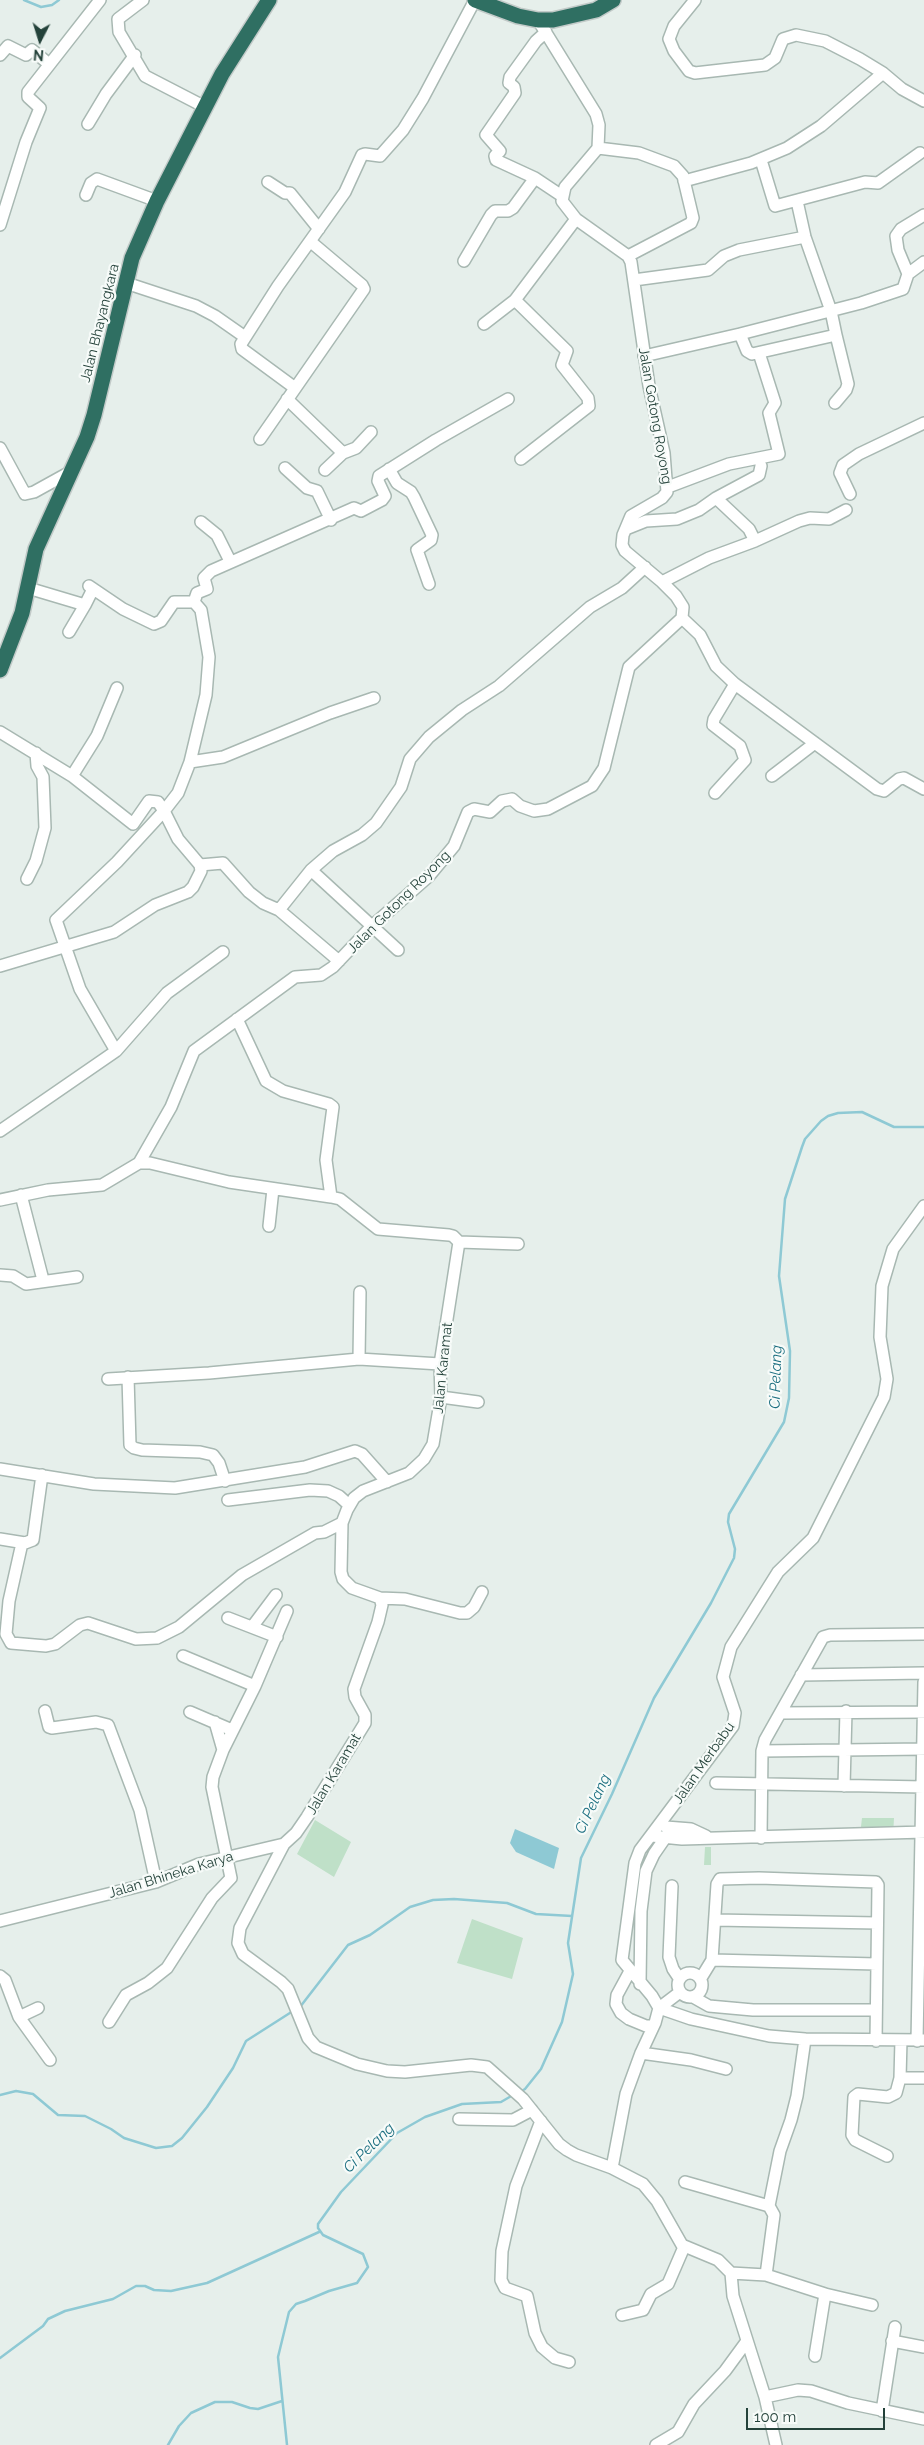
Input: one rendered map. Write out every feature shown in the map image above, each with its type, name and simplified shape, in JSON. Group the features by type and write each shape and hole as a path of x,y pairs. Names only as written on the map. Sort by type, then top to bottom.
{"highway":[{"name":"Jalan Bhayangkara","path":"0,670 14,640 36,549 72,472 94,415 132,258 157,201 205,106 222,74 269,0"},
{"path":"475,0 542,26 553,20 596,10 613,0"}],"street":[{"path":"0,226 26,142 40,108 27,94 100,0"},
{"path":"143,0 118,19 119,32 135,55 146,76 205,106"},
{"path":"295,388 242,349 241,344 278,286 345,192 362,155 380,156 403,130 423,98 475,0"},
{"path":"695,0 674,26 669,39 674,51 689,71 695,73 765,65 775,58 783,40 796,35 825,41 882,73 902,89 924,101"},
{"path":"542,26 596,114 599,125 598,148 566,187 562,196 564,206 576,219 628,256 691,223 693,218 680,171 629,150 598,148"},
{"path":"542,26 536,41 510,77 509,82 516,90 515,93 486,134 487,138 500,151 495,156 496,160 535,178 562,196"},
{"path":"0,55 8,46 26,55 32,50 49,64"},
{"path":"88,124 106,94 135,55"},
{"path":"684,181 761,160 812,134 882,73"},
{"path":"761,160 775,206 797,202 865,182 878,183 920,152"},
{"path":"464,261 491,214 495,211 508,211 513,208 535,178"},
{"path":"86,195 91,182 97,179 157,201"},
{"path":"268,182 285,193 290,193 320,229"},
{"path":"797,202 805,238 831,311 848,384 846,390 835,403"},
{"path":"644,356 740,334 898,292 906,286 908,274 898,250 896,236 901,229 924,215"},
{"path":"484,324 515,300 576,219"},
{"path":"634,280 708,270 724,256 739,250 805,238"},
{"path":"260,439 364,289 362,285 311,242"},
{"name":"Jalan Gotong Royong","path":"626,529 631,516 662,498 667,492 668,487 664,453 644,356 634,280 628,256"},
{"path":"908,274 924,262"},
{"path":"126,283 196,306 215,316 245,337"},
{"path":"515,300 567,350 562,365 590,404 587,409 521,459"},
{"path":"740,334 749,353 759,353 836,335"},
{"path":"668,487 730,464 780,454 769,413 775,404 759,353"},
{"path":"287,399 343,453"},
{"path":"194,602 197,593 207,589 205,576 215,568 356,508 362,510 382,500 385,496 378,478 389,469 508,399"},
{"path":"850,494 840,473 843,465 859,454 924,423"},
{"path":"325,470 343,453 356,448 371,432"},
{"path":"0,448 26,494 72,472"},
{"path":"761,466 758,475 716,498 700,510 677,519 640,522 626,529 622,545 625,551 662,582 681,603 684,612 682,618 700,635 716,666 735,684 879,790 886,790 902,778 907,779 924,790"},
{"path":"285,468 307,488 317,491 331,520"},
{"path":"389,469 397,482 411,492 432,535 431,540 417,550 429,584"},
{"path":"716,498 749,530 755,541"},
{"path":"662,582 709,558 755,541 805,519 829,519 846,510"},
{"path":"201,522 217,535 230,561"},
{"path":"279,910 311,870 333,851 369,830 401,787 410,759 429,737 505,681 590,607 628,583 645,567"},
{"path":"70,632 85,605 91,587 123,608 154,624 161,621 174,602 194,602 198,605 204,618 210,657 206,696 190,762 178,793 117,862 59,916 57,926 80,989 116,1051"},
{"path":"28,588 85,605"},
{"name":"Jalan Gotong Royong","path":"139,1163 171,1107 191,1055 295,977 321,975 339,961 372,926 429,876 451,850 457,840 465,815 470,810 490,812 502,801 512,799 520,806 534,811 548,809 592,786 604,768 629,667 682,618"},
{"path":"716,793 745,760 740,746 713,725 714,719 735,684"},
{"path":"72,776 97,736 107,716 117,688"},
{"path":"190,762 223,757 330,713 374,698"},
{"path":"0,732 72,776 133,824 149,801 158,802 178,839 200,865 198,878 193,887 182,896 155,905 114,932 0,966"},
{"path":"772,776 815,743"},
{"path":"27,879 36,861 45,828 43,777 37,766 36,753"},
{"path":"200,865 223,863 249,892 263,903 279,910 339,961"},
{"path":"311,870 398,950"},
{"path":"0,1132 116,1051 167,992 223,952"},
{"path":"237,1019 266,1081 283,1091 334,1107 326,1160 331,1197"},
{"path":"0,1200 20,1195 102,1185 139,1163 156,1164 229,1182 331,1197 340,1200 378,1229 448,1235 453,1236 459,1242 518,1244"},
{"path":"269,1226 273,1189"},
{"path":"20,1195 44,1280"},
{"name":"Jalan Merbabu","path":"659,2008 652,1996 640,1984 622,1960 621,1955 632,1872 640,1850 734,1726 735,1713 723,1677 731,1647 778,1572 813,1538 884,1397 887,1380 880,1337 882,1286 893,1249 924,1206"},
{"name":"Jalan Karamat","path":"284,1844 296,1833 307,1817 365,1723 365,1715 354,1693 381,1612 380,1598 352,1588 343,1579 341,1572 342,1523 349,1505 363,1491 409,1472 429,1452 441,1397 440,1364 459,1242"},
{"path":"0,1275 14,1276 23,1284 77,1277"},
{"path":"359,1359 360,1292"},
{"path":"108,1379 209,1373 359,1359 440,1364"},
{"path":"128,1378 130,1445 142,1450 200,1452 213,1455 219,1463 225,1481"},
{"path":"441,1397 478,1402"},
{"path":"0,1469 67,1481 175,1488 305,1467 355,1452 362,1454 387,1482"},
{"path":"0,1539 22,1543 29,1543 33,1540 42,1475"},
{"path":"228,1500 310,1490 328,1491 339,1496 349,1505"},
{"path":"22,1543 3,1628 11,1643 46,1646 55,1644 80,1625 88,1623 136,1639 157,1638 179,1627 242,1575 314,1533 324,1532 342,1523"},
{"path":"380,1598 405,1599 460,1614 467,1613 474,1607 482,1592"},
{"path":"252,1627 276,1595"},
{"path":"109,2022 126,1995 148,1984 172,1961 212,1898 231,1878 212,1787 215,1769 277,1638 287,1611"},
{"path":"228,1618 277,1638"},
{"path":"762,1838 762,1751 765,1740 801,1675 826,1636 924,1634"},
{"path":"183,1656 255,1686"},
{"path":"801,1675 924,1673"},
{"path":"659,2008 691,2019 736,2030 805,2039 921,2041 924,1682"},
{"path":"44,1711 49,1726 52,1728 96,1722 108,1725 140,1810 156,1882"},
{"path":"781,1713 846,1711 924,1712"},
{"path":"844,1786 846,1711"},
{"path":"190,1712 232,1730"},
{"path":"215,1722 223,1750"},
{"path":"762,1751 924,1749"},
{"path":"716,1783 923,1787"},
{"path":"659,1826 691,1829 709,1837"},
{"path":"640,1984 642,1891 646,1871 664,1837 672,1828"},
{"path":"652,1836 682,1839 709,1837 762,1838 923,1832"},
{"path":"284,1844 240,1928 237,1939 243,1954 281,1982 291,1997 308,2038 316,2047 357,2064 387,2071 405,2072 439,2067 482,2066 498,2076 523,2099 559,2144 567,2150 576,2156 612,2168 634,2178 650,2191 684,2247 718,2260 730,2273 733,2296 765,2396 776,2445"},
{"name":"Jalan Bhineka Karya","path":"0,1921 156,1882 200,1864 284,1844"},
{"path":"701,1978 712,1960 718,1881 725,1878 759,1878 876,1882 878,1885 876,2040"},
{"path":"672,1886 669,1957 673,1969 680,1978"},
{"path":"715,1920 878,1923"},
{"path":"712,1960 877,1964"},
{"path":"630,1971 617,1995 616,2004 621,2013 629,2020 646,2026 653,2026"},
{"path":"693,1997 701,1991 703,1982 697,1974 688,1972 678,1982 680,1992 709,2006 753,2010 876,2010"},
{"path":"0,1976 5,1980 18,2017 50,2060"},
{"path":"612,2168 620,2117 641,2053 659,2008 680,1992"},
{"path":"18,2017 38,2008"},
{"path":"766,2275 774,2215 769,2206 780,2151 797,2096 805,2039"},
{"path":"887,2156 855,2140 852,2135 854,2097 858,2094 893,2096 898,2090 901,2040"},
{"path":"641,2053 691,2060 726,2069"},
{"path":"900,2078 924,2078"},
{"path":"459,2118 513,2120 532,2110"},
{"path":"541,2121 516,2186 502,2251 501,2280 505,2288 527,2296 535,2333 542,2347 556,2358 569,2362"},
{"path":"685,2182 769,2206"},
{"path":"622,2315 643,2310 651,2294 668,2284 684,2247"},
{"path":"730,2273 766,2275 825,2294 872,2305"},
{"path":"814,2356 825,2294"},
{"path":"882,2410 895,2327"},
{"path":"656,2445 678,2432 694,2404 725,2371 746,2341"},
{"path":"892,2341 924,2347"},
{"path":"765,2396 805,2390 924,2419"}],"green space":[{"path":"862,1818 894,1818 893,1836 860,1835"},
{"path":"315,1820 351,1842 334,1877 297,1854"},
{"path":"705,1847 711,1847 711,1865 704,1865"},
{"path":"472,1919 523,1938 512,1979 457,1963"}],"water":[{"path":"515,1829 559,1848 554,1869 516,1852 510,1843"}],"waterway":[{"path":"24,0 41,7 52,5 59,0"},
{"name":"Ci Pelang","path":"520,2092 525,2089 541,2069 562,2022 573,1974 568,1943 581,1858 612,1794 654,1698 711,1603 734,1558 735,1549 728,1522 729,1514 784,1422 789,1398 790,1351 779,1276 785,1199 805,1139 821,1121 828,1116 838,1113 862,1112 894,1127 924,1127"},
{"path":"300,2007 348,1945 370,1935 410,1907 433,1900 454,1899 507,1903 536,1914 572,1916"},
{"path":"0,2095 16,2091 33,2094 58,2115 85,2116 124,2138 156,2148 172,2146 182,2138 207,2107 233,2068 246,2041 293,2011"},
{"name":"Ci Pelang","path":"287,2445 278,2357 289,2312 296,2304 329,2291 357,2283 368,2267 363,2254 323,2235 318,2228 318,2224 341,2192 397,2133 425,2117 462,2104 501,2102 513,2095"},
{"path":"0,2358 43,2326 48,2319 65,2311 113,2299 136,2286 171,2291 207,2283 319,2232"},
{"path":"168,2445 179,2426 191,2413 215,2402 232,2402 258,2409 282,2401"}]}
